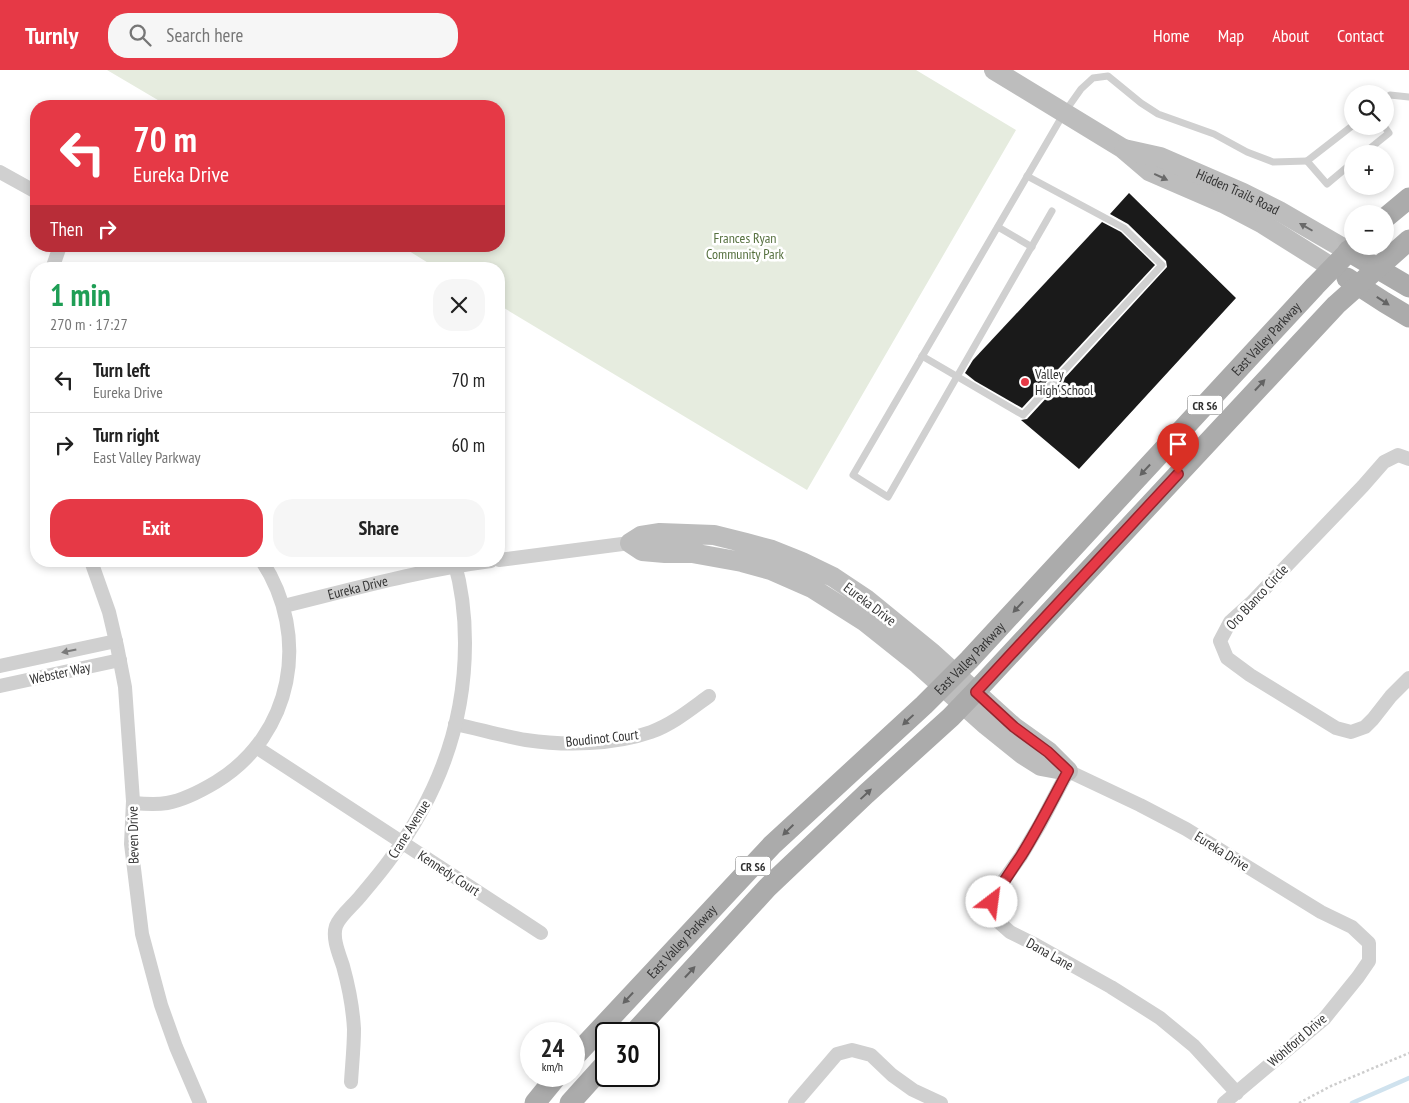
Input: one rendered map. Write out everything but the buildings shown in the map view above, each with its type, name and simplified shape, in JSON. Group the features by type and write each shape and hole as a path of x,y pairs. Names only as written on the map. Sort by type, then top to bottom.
{"main road":[{"path":"1394,210 1409,198"},
{"name":"East Valley Parkway","path":"644,1022 767,888 969,698 1336,305 1409,240"},
{"name":"East Valley Parkway","path":"585,1045 772,845 975,654 1345,255"},
{"path":"1359,255 1409,287"},
{"path":"1333,268 1409,317"},
{"path":"570,1103 595,1075"},
{"path":"535,1103 548,1087"}],"street":[{"name":"Hidden Trails Road","path":"994,70 1122,148 1148,171 1224,203 1263,224 1333,268"},
{"name":"Hidden Trails Road","path":"1122,148 1160,158 1243,193 1344,245"},
{"path":"0,172 30,189"},
{"name":"Oro Blanco Circle","path":"1409,459 1398,455 1384,462 1264,589 1230,622 1220,641 1227,658 1250,675 1336,728 1351,732 1364,727 1373,719 1391,696 1409,678"},
{"name":"Eureka Drive","path":"505,559 630,543 642,551 692,554 742,562 771,570 793,579 839,604 864,621 918,664 949,680 969,698 1006,741 1041,766 1068,771 1186,829 1321,912 1352,927 1369,943"},
{"name":"Beven Drive","path":"93,567 109,612 125,687 133,803 131,844 142,934 161,1005 176,1047 200,1103"},
{"path":"133,803 167,803 204,789 222,778 256,747 277,714 290,666 290,645 284,606 266,567"},
{"name":"Eureka Drive","path":"284,606 442,567"},
{"name":"Crane Avenue","path":"351,1082 354,1028 346,979 335,939 336,925 391,859 429,798 444,762 462,692 465,647 465,620 456,567"},
{"name":"Webster Way","path":"0,666 116,642"},
{"name":"Webster Way","path":"0,686 120,660"},
{"name":"Boudinot Court","path":"455,724 528,740 560,743 593,742 652,732 678,718 709,696"},
{"name":"Kennedy Court","path":"256,747 541,933"},
{"name":"Dana Lane","path":"1068,771 1040,824 1021,856 1001,884 992,902 993,917 1010,932 1111,987 1160,1018 1194,1046 1237,1092"},
{"name":"Wohlford Drive","path":"1224,1103 1324,1018 1358,977 1369,960 1369,943"},
{"path":"795,1103 837,1054 852,1050 871,1055 892,1075 913,1090 941,1103"}],"lane":[{"path":"1052,211 888,497 852,475 1064,113 1081,89 1093,78 1108,76 1141,103 1158,114 1214,134 1246,152 1273,162 1307,161 1344,132"},
{"path":"1394,95 1409,97"},
{"path":"1374,145 1387,135"},
{"path":"1307,161 1327,184 1344,170"},
{"path":"922,356 1023,415 1162,265 1124,228 1028,176"},
{"path":"998,227 1032,247"}],"path":[{"path":"1299,1103 1331,1086 1409,1053"}],"green space":[{"name":"Frances Ryan Community Park","path":"107,70 916,70 1016,130 807,490 505,309 505,262 427,262 411,252 505,252 505,100 158,100"}],"waterway":[{"path":"1352,1103 1409,1078"}],"place":[{"name":"Valley High School","path":"1025,382"}],"route":[{"path":"992,902 1001,884 1021,856 1040,824 1068,771 1048,752 1014,727 976,692 1178,474"}]}
